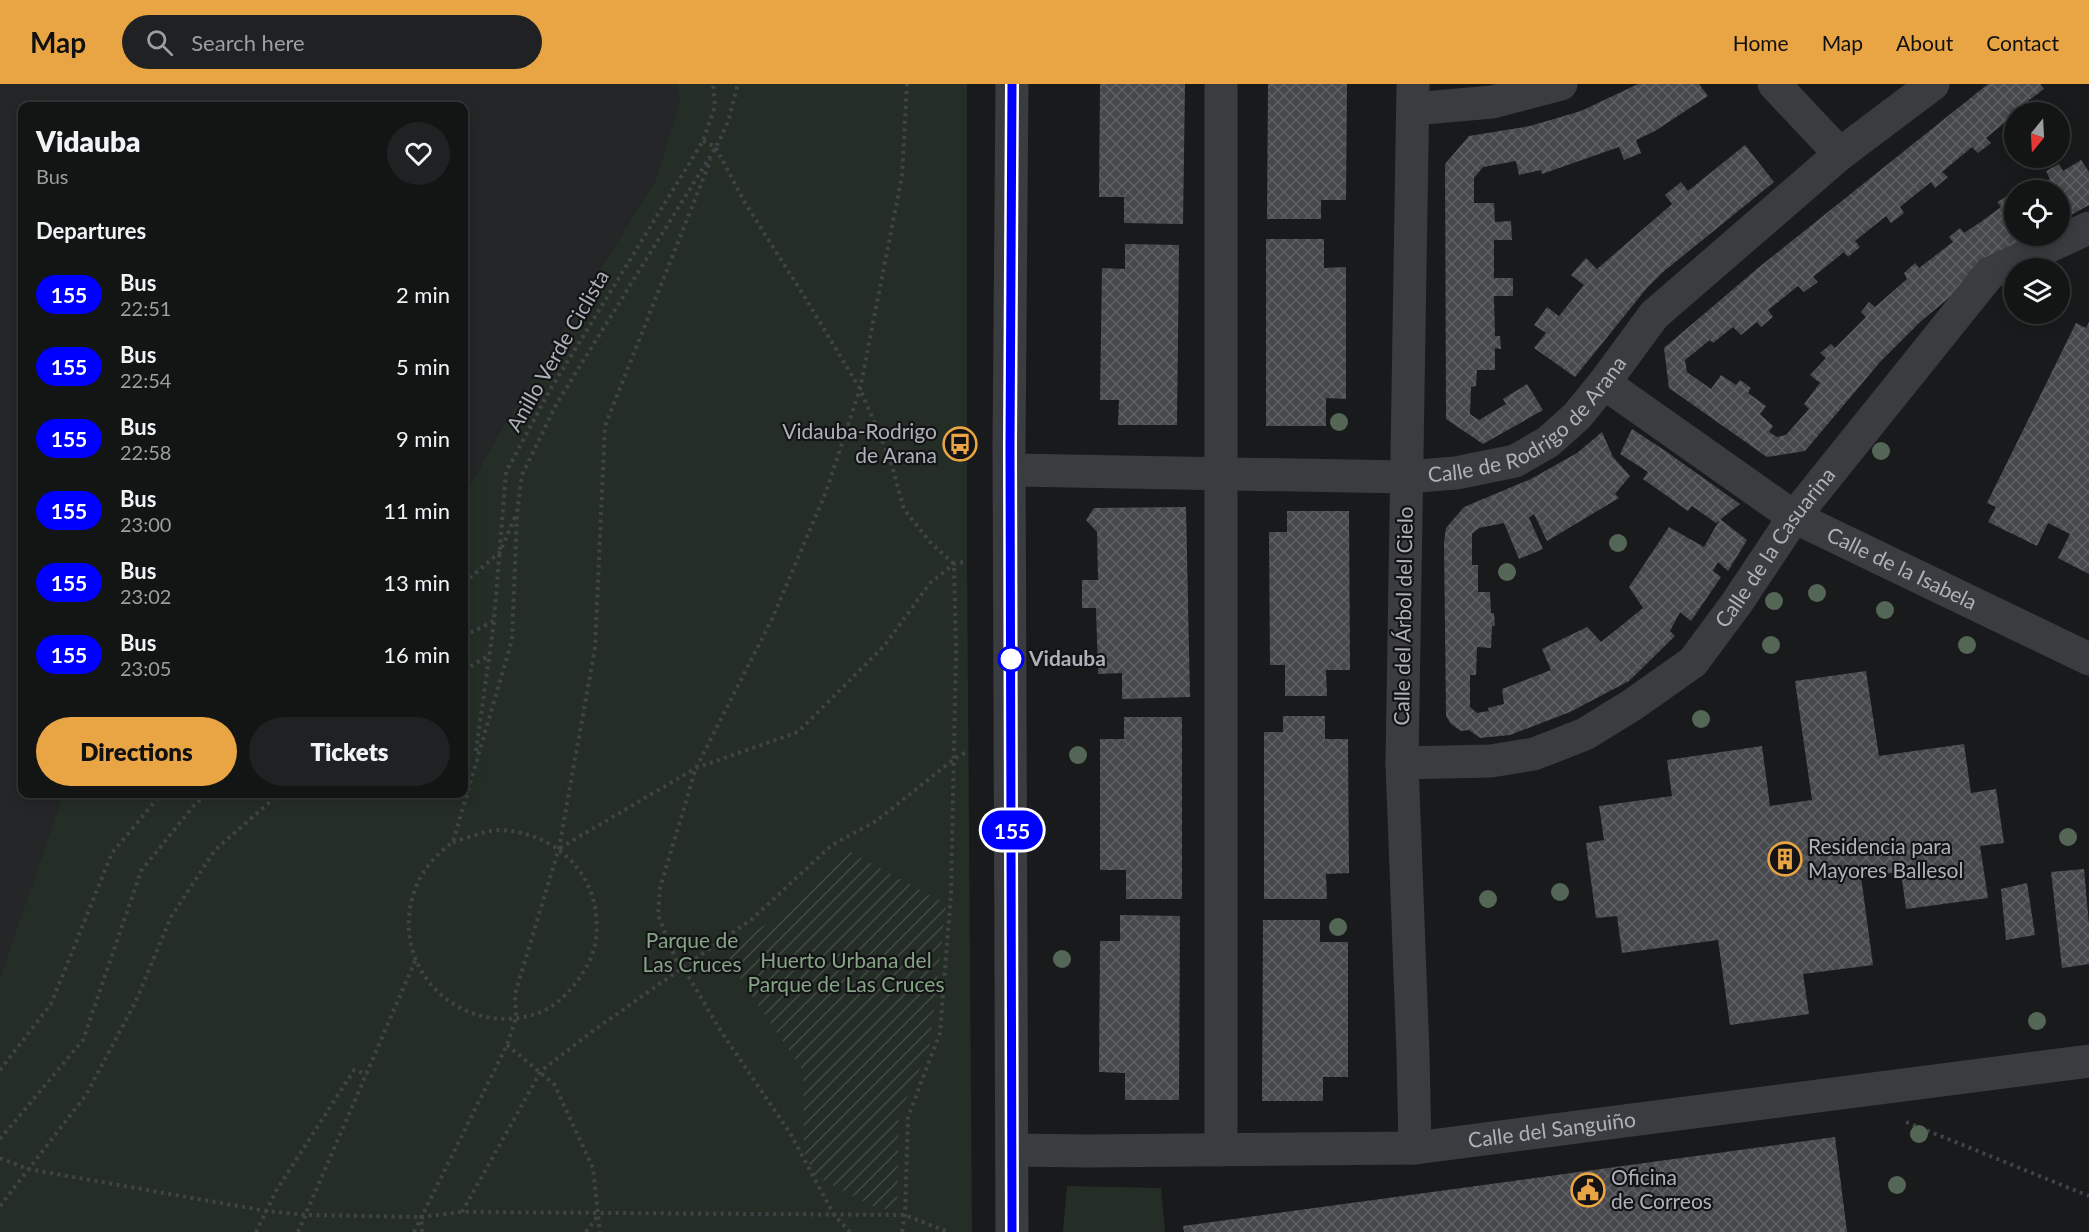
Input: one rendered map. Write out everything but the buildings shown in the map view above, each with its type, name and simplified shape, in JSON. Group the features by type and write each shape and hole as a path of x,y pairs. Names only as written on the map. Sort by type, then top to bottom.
{"street":[{"path":"1012,84 1010,470 1012,1232"},
{"path":"1221,84 1221,1150"},
{"path":"1413,96 1492,102 1561,84"},
{"path":"1774,84 1840,154"},
{"name":"Calle de Rodrigo de Arana","path":"1010,470 1406,477 1456,473 1515,461 1548,442 1577,416 1654,315 1840,154 1933,84"},
{"name":"Calle del Árbol del Cielo","path":"1413,96 1402,764 1415,1148"},
{"name":"Calle de la Casuarina","path":"1402,764 1491,761 1533,753 1585,734 1632,705 1693,662 1736,604 1794,517 1990,273 2089,228"},
{"name":"Calle de la Isabela","path":"1604,383 1794,517 2089,659"},
{"name":"Calle del Sanguiño","path":"1013,1150 1415,1148 2089,1061"}],"path":[{"name":"Anillo Verde Ciclista","path":"475,764 494,621 506,472 550,390 703,141 715,106 713,84"},
{"path":"414,1232 507,1045 516,1018 515,994 559,848 595,648 605,426 728,122 738,84"},
{"path":"850,1232 834,1215 790,1133 676,960 658,915 660,888 696,768 772,619 826,492 860,389 903,176 907,84"},
{"path":"703,141 716,147 744,201 860,389 890,459 904,509 930,542 954,564 956,652 951,894 940,1033 908,1117 905,1215 902,1232"},
{"path":"468,789 512,640 516,514 522,475 557,403 716,147"},
{"path":"468,580 500,552 516,514"},
{"path":"559,848 696,768 798,732 885,645 930,583 954,564 967,561"},
{"path":"468,634 494,621"},
{"path":"468,668 488,656"},
{"path":"462,1212 541,1071 594,1030 752,919 832,845 876,821 954,759 968,751"},
{"path":"0,1070 51,1004 112,853 158,798"},
{"path":"0,1139 83,1040 141,871 195,804 203,798"},
{"path":"0,1206 86,1095 135,1002 171,917 215,850 274,798"},
{"path":"453,842 465,798"},
{"path":"499,829 531,834 559,848 579,868 592,893 598,922 594,951 582,976 563,997 542,1012 516,1018 490,1018 466,1011 452,1003 428,982 415,961 408,932 410,902 421,874 441,851 453,842 499,829"},
{"path":"298,1232 415,961"},
{"path":"507,1045 554,1084 593,1168 600,1232"},
{"path":"256,1232 276,1191 354,1070 367,1074"},
{"path":"1903,1120 2089,1196"},
{"path":"0,1158 28,1170 266,1211 307,1215 421,1217 462,1212 905,1215 948,1232"},
{"path":"585,1232 599,1214"},
{"path":"421,1217 422,1232"}],"shaded area":[{"path":"0,84 677,84 680,99 656,179 508,418 468,488 468,102 18,102 18,798 62,798 0,978"}],"green space":[{"name":"Parque de Las Cruces","path":"677,84 967,84 967,561 972,1232 0,1232 0,978 62,798 468,798 468,488 508,418 656,179 680,99"},
{"name":"Huerto Urbana del Parque de Las Cruces","path":"843,848 946,904 929,1049 899,1114 897,1211 877,1208 815,1176 804,1152 803,1071 723,953 772,920"},
{"path":"1067,1186 1161,1188 1165,1232 1063,1232"}],"bus line":[{"name":"155","path":"1012,84 1010,446 1012,1232"}],"place":[{"name":"Vidauba-Rodrigo de Arana","path":"960,444"},
{"name":"Vidauba","path":"1011,659"},
{"name":"Residencia para Mayores Ballesol","path":"1785,859"},
{"name":"Oficina de Correos","path":"1588,1190"}]}
